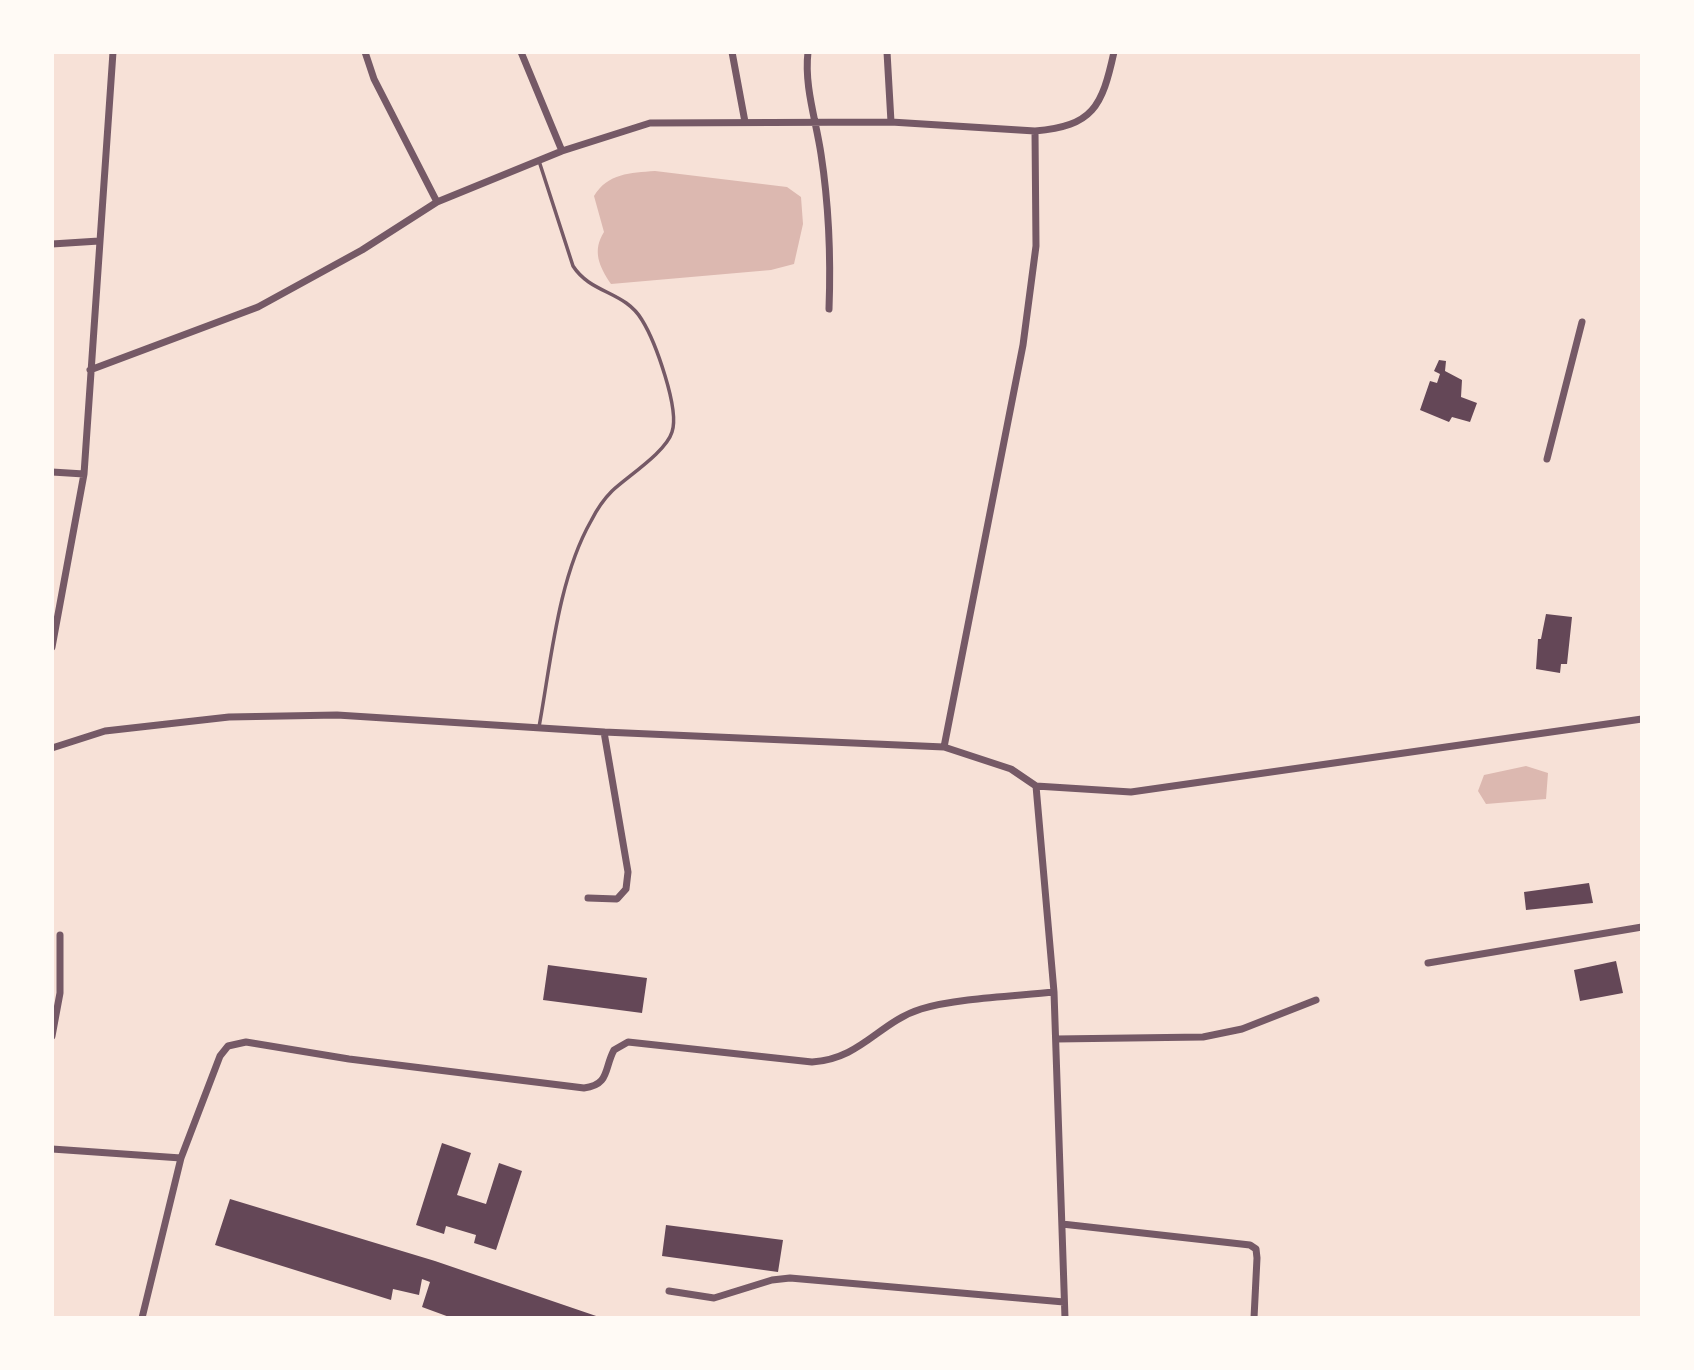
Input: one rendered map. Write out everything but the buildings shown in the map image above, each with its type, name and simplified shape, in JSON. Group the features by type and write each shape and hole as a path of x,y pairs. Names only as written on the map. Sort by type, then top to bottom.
{"street":[{"path":"52,647 84,474 113,52"},
{"path":"365,52 374,79 437,202"},
{"path":"521,52 562,151"},
{"path":"732,52 745,122"},
{"path":"807,52 809,92 817,122 829,207 829,309"},
{"path":"887,52 891,122"},
{"path":"90,370 258,307 362,250 437,202 562,151 650,123 891,122 1035,131 1072,125 1089,116 1099,103 1114,52"},
{"path":"944,747 1023,345 1036,246 1035,131"},
{"path":"52,244 99,242"},
{"path":"1547,459 1582,322"},
{"path":"52,472 84,474"},
{"path":"52,748 105,731 229,717 337,715 604,732 944,747 1011,769 1036,786 1131,792 1642,719"},
{"path":"588,898 617,899 625,889 628,872 604,732"},
{"path":"1036,786 1055,992 1065,1318"},
{"path":"1428,963 1642,927"},
{"path":"52,1036 60,993 60,935"},
{"path":"142,1318 181,1158 220,1056 234,1044 246,1042 349,1059 584,1088 593,1087 605,1079 614,1050 628,1042 787,1060 828,1061 855,1051 919,1009 1055,992"},
{"path":"1056,1039 1203,1037 1242,1029 1316,1000"},
{"path":"52,1149 181,1158"},
{"path":"1062,1224 1250,1245 1256,1249 1257,1258 1254,1318"},
{"path":"669,1291 714,1298 790,1278 1064,1302"}],"lane":[{"path":"539,161 573,266 580,277 634,306 644,322 662,366 673,430 667,443 610,493 590,522 574,563 558,622 539,727"}],"shaded area":[{"path":"655,171 787,187 801,197 803,224 794,264 771,270 611,284 599,258 598,246 604,232 594,196 606,183 620,176"},
{"path":"1526,766 1548,773 1546,799 1486,804 1478,791 1484,775"}]}
